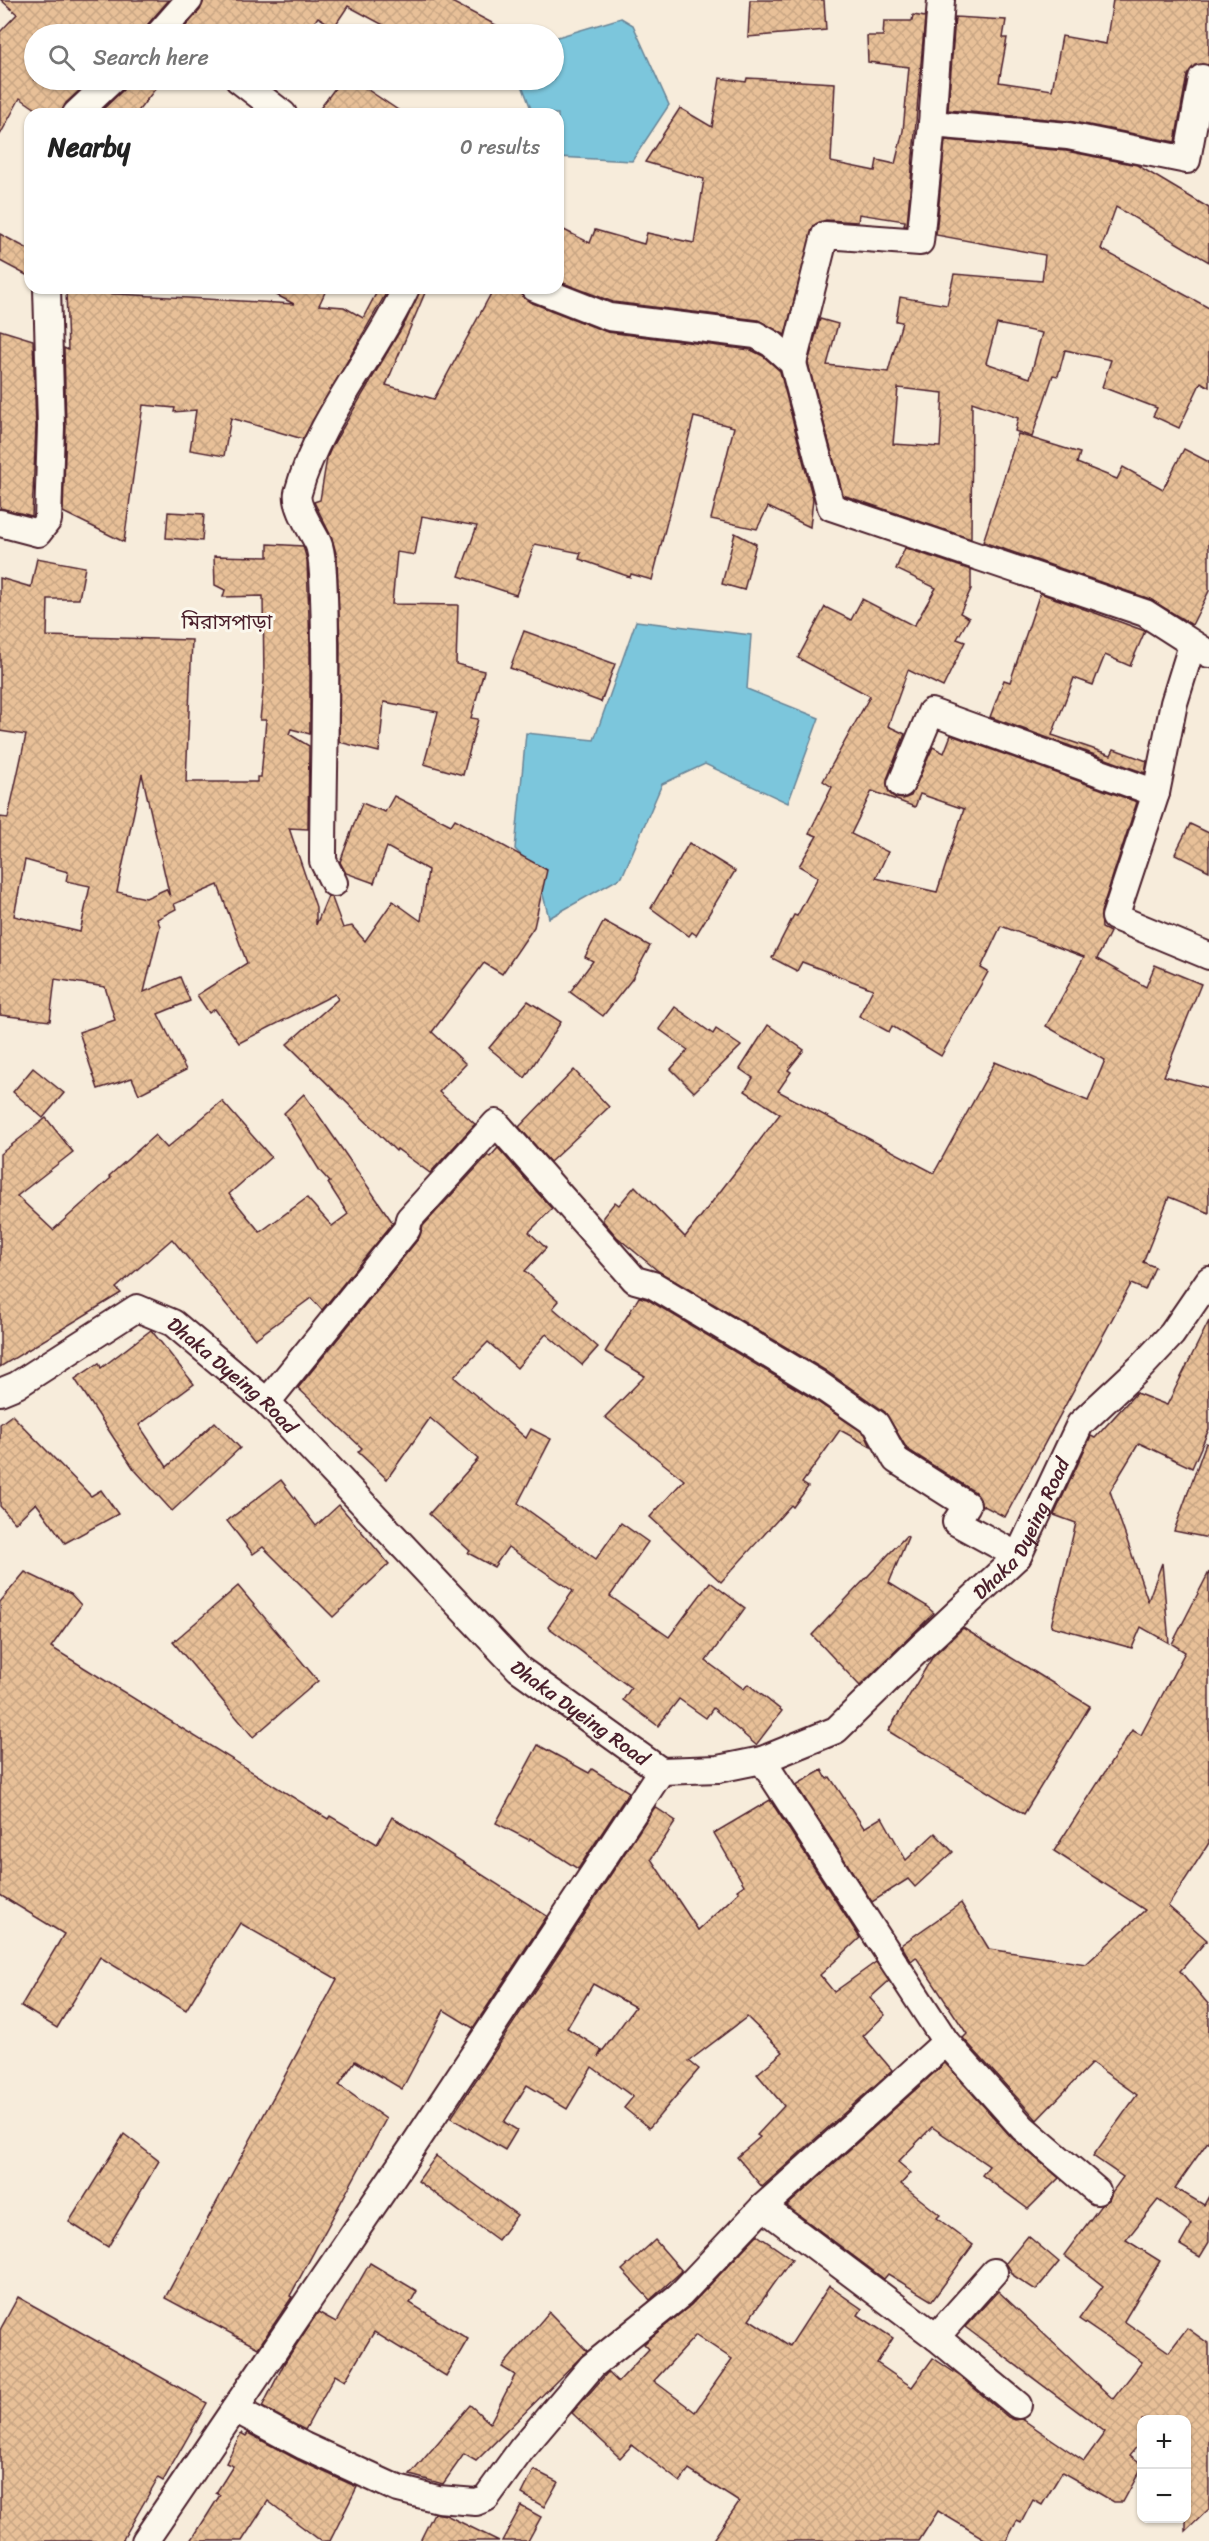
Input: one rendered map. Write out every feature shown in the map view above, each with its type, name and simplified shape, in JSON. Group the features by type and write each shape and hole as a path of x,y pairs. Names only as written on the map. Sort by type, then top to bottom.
{"street":[{"path":"174,24 189,0"},
{"path":"941,0 920,242 825,235 793,363 831,507 1145,613 1201,650 1174,703 1156,793 1115,917 1209,956"},
{"path":"932,124 1068,136 1187,160 1202,78 1209,82"},
{"path":"82,108 101,90"},
{"path":"251,90 275,108"},
{"path":"0,523 38,533 48,520 51,427 47,294"},
{"path":"334,883 322,861 325,618 322,563 319,544 310,529 297,496 307,466 326,426 382,337 403,294"},
{"path":"550,294 609,317 756,335 772,344 793,363"},
{"path":"901,783 931,712 1156,793"},
{"path":"267,1402 407,1229 410,1219 496,1123 634,1280 653,1285 818,1383 876,1424 896,1460 967,1505 956,1522 1018,1556"},
{"name":"Dhaka Dyeing Road","path":"0,1392 17,1385 137,1308 173,1323 267,1402 519,1670 661,1771 718,1769 762,1760 836,1730 1018,1556 1080,1424 1141,1367 1172,1334 1209,1280"},
{"path":"762,1760 946,2042 1023,2128 1097,2191"},
{"path":"145,2541 406,2158 661,1771"},
{"path":"235,2409 304,2446 398,2489 438,2499 476,2502 486,2498 521,2450 592,2367 680,2295 763,2207 946,2042"},
{"path":"763,2207 936,2337 1018,2405"},
{"path":"936,2337 994,2272"}],"water":[{"path":"621,18 633,25 669,105 632,161 564,157 564,108 531,108 524,90 564,90 564,35"},
{"path":"636,621 751,635 747,689 819,718 788,803 705,764 662,784 622,877 549,918 537,872 515,849 526,733 594,740"}],"building":[{"path":"1,0 169,0 148,24 24,24 24,90 80,90 64,108 34,108 20,98 0,135 0,32 17,14"},
{"path":"204,0 448,0 494,24 381,24 348,6 336,24 329,24 318,17 313,24 188,24 200,10"},
{"path":"750,0 824,0 826,30 748,37"},
{"path":"1113,0 1209,0 1209,65 1195,65 1187,75 1175,142 1069,121 948,110 955,17 1006,20 1003,38 1007,38 999,82 1052,90 1062,36 1106,44"},
{"path":"913,15 925,17 907,226 904,226 905,221 859,214 858,222 826,220 814,225 785,335 758,320 613,302 564,283 564,230 590,243 595,230 644,244 647,233 694,243 704,179 645,162 680,108 712,127 720,78 746,82 747,78 835,83 831,162 875,171 877,160 895,164 903,131 909,67 868,62 867,36 883,36 884,21 912,21"},
{"path":"123,90 154,90 141,108 104,108"},
{"path":"334,90 368,90 395,108 320,108"},
{"path":"945,140 1066,151 1137,165 1209,208 1209,262 1116,207 1101,249 1209,308 1209,387 1201,382 1179,428 1153,416 1157,408 1102,387 1111,360 1065,350 1058,376 1053,375 1032,437 1015,431 1018,418 972,402 971,539 843,495 808,363 820,319 838,324 827,365 888,372 902,322 896,321 900,297 947,305 954,274 1042,281 1045,255 936,235","holes":["997,324 1042,333 1030,378 986,363","898,388 943,393 940,447 893,444"]},
{"path":"0,234 24,247 24,274 0,261"},
{"path":"66,294 119,294 294,304 275,294 324,294 319,305 344,307 363,318 376,294 386,294 303,439 231,418 224,456 190,450 196,410 174,412 175,408 143,405 124,542 63,512 66,427 64,348 68,350"},
{"path":"418,294 424,294 386,385 434,399 491,294 522,294 530,302 607,332 751,350 763,356 780,371 813,499 810,527 768,507 757,529 711,519 734,427 694,417 652,580 631,574 630,577 579,559 581,553 535,544 516,595 459,576 477,526 422,516 415,555 397,552 392,604 458,605 456,664 484,671 471,718 478,719 463,775 424,764 438,712 384,702 379,752 339,742 340,645 337,557 332,538 314,502 320,500 327,458 332,446 406,321"},
{"path":"0,330 33,340 36,427 32,516 0,508"},
{"path":"1018,434 1080,453 1077,463 1117,479 1123,467 1163,489 1184,449 1209,462 1209,591 1192,625 1150,599 983,542"},
{"path":"168,512 204,514 202,541 166,538"},
{"path":"735,533 756,544 744,590 722,584"},
{"path":"268,544 303,546 307,560 310,734 291,729 289,734 309,746 308,829 289,828 316,907 316,925 328,896 332,898 343,928 352,926 365,941 393,901 421,921 428,870 387,847 374,883 346,873 340,862 362,803 385,812 394,796 451,825 455,819 547,870 534,927 502,974 484,963 432,1032 466,1064 439,1092 475,1124 430,1173 397,1149 396,1151 287,1044 338,999 335,994 239,1043 215,1009 209,1013 197,995 247,963 218,885 174,904 176,909 157,919 160,926 144,992 180,977 190,1001 158,1014 186,1070 139,1094 132,1078 98,1089 79,1032 115,1020 105,987 55,979 50,1021 0,1015 0,817 8,818 26,735 0,731 0,578 31,587 37,558 85,567 79,599 48,599 47,636 192,640 186,782 257,782 257,777 261,777 266,720 260,720 264,681 263,596 223,597 225,590 215,585 214,556 268,557","holes":["142,774 170,897 166,889 146,898 117,892","25,860 68,872 66,881 90,886 80,932 14,916"]},
{"path":"905,548 971,570 971,589 960,613 969,618 957,639 965,642 943,687 908,670 888,726 905,734 887,779 889,793 896,798 903,799 911,796 933,747 944,753 951,735 1137,802 1101,912 1102,928 1110,932 1097,959 1146,987 1155,965 1201,984 1164,1076 1209,1088 1209,1213 1169,1197 1143,1262 1155,1267 1145,1290 1131,1284 1005,1517 982,1505 975,1492 907,1449 885,1412 826,1371 658,1271 617,1237 603,1221 603,1217 615,1202 619,1205 635,1186 685,1237 780,1114 745,1091 753,1078 740,1069 768,1025 804,1050 788,1070 791,1072 778,1091 934,1173 995,1062 1088,1101 1105,1060 1046,1026 1084,957 1001,926 981,968 988,972 941,1056 892,1026 889,1032 859,1016 873,989 802,962 797,971 772,958 794,915 797,916 818,877 799,866 817,836 809,833 832,787 823,781 870,696 798,658 825,607 851,620 862,599 914,626 936,588 896,569","holes":["872,791 915,807 920,794 964,809 937,892 876,878 888,852 851,834"]},
{"path":"1040,593 1145,631 1130,666 1105,655 1093,685 1074,678 1052,735 1111,755 1114,749 1147,761 1145,773 990,717 1004,680 1010,682"},
{"path":"524,631 615,664 601,702 510,668"},
{"path":"1190,824 1209,833 1209,871 1175,854"},
{"path":"689,843 735,871 696,935 692,932 689,936 651,908"},
{"path":"604,921 650,946 632,979 603,1016 570,992 593,961 585,957"},
{"path":"528,1001 561,1022 525,1078 489,1048"},
{"path":"675,1007 713,1034 716,1029 741,1046 694,1092 671,1069 688,1050 659,1029"},
{"path":"33,1068 64,1093 43,1118 13,1092"},
{"path":"574,1070 609,1107 550,1162 519,1127"},
{"path":"304,1094 393,1223 322,1310 311,1298 255,1339 172,1239 116,1288 121,1293 0,1367 0,1154 46,1118 73,1152 17,1196 53,1230 155,1135 167,1148 222,1101 271,1157 229,1194 260,1232 307,1198 332,1226 348,1214 328,1183 330,1182 320,1171 284,1113"},
{"path":"498,1148 552,1209 529,1232 546,1248 525,1271 559,1301 553,1308 598,1347 582,1365 546,1334 517,1368 488,1342 454,1377 526,1438 531,1429 551,1439 518,1503 596,1559 621,1523 648,1542 610,1596 669,1637 710,1582 745,1608 706,1661 744,1689 748,1684 782,1711 756,1745 713,1708 706,1718 679,1699 658,1726 623,1700 631,1688 548,1627 573,1591 508,1547 494,1567 468,1553 470,1551 429,1514 478,1459 430,1418 387,1479 358,1452 362,1448 298,1388 419,1238 423,1226 488,1155 490,1157"},
{"path":"639,1297 647,1299 810,1397 865,1434 871,1447 840,1430 802,1483 808,1487 793,1507 791,1505 721,1582 650,1517 684,1480 605,1417 645,1376 605,1352"},
{"path":"1209,1321 1209,1429 1192,1468 1139,1443 1110,1491 1148,1601 1162,1563 1169,1643 1141,1627 1132,1648 1051,1626 1076,1523 1054,1515 1091,1436 1095,1438 1136,1393 1167,1405"},
{"path":"151,1330 194,1384 139,1425 167,1467 215,1422 240,1448 172,1511 134,1469 75,1379 99,1363 101,1368"},
{"path":"12,1415 91,1496 101,1490 118,1514 65,1543 36,1503 15,1523 0,1506 0,1424"},
{"path":"1206,1443 1209,1444 1209,1538 1174,1531"},
{"path":"281,1480 316,1526 339,1505 389,1564 333,1617 263,1547 253,1554 227,1521"},
{"path":"906,1536 908,1537 889,1583 934,1613 860,1686 812,1635"},
{"path":"25,1572 71,1594 81,1605 51,1647 328,1819 330,1816 377,1844 392,1817 547,1916 473,2028 444,2010 402,2089 355,2061 339,2085 386,2119 290,2296 292,2297 258,2348 165,2298 337,1979 240,1923 186,2010 100,1957 57,2028 21,2006 64,1934 0,1895 0,1602"},
{"path":"1209,1572 1209,1843 1168,1906 1207,1940 1180,1971 1209,2005 1209,2140 1175,2188 1204,2205 1209,2196 1209,2242 1200,2257 1180,2245 1192,2224 1158,2200 1126,2240 1160,2261 1124,2321 1169,2352 1187,2328 1209,2344 1209,2509 1186,2531 1186,2523 1191,2523 1191,2415 1137,2415 1137,2446 1130,2455 1137,2460 1137,2476 1123,2502 1114,2502 1062,2472 1042,2505 1033,2500 1021,2523 1017,2521 1006,2541 988,2541 938,2511 919,2541 712,2541 739,2502 689,2470 680,2482 632,2445 620,2458 572,2413 608,2372 618,2382 649,2349 644,2344 691,2305 757,2235 792,2259 749,2319 790,2346 829,2286 862,2309 858,2315 893,2338 877,2363 912,2387 933,2358 961,2377 1008,2417 1015,2420 1022,2419 1084,2461 1105,2432 965,2327 998,2291 1113,2399 1142,2362 1079,2319 1103,2286 1064,2255 1101,2205 1109,2200 1123,2177 1093,2156 1137,2095 1092,2063 1037,2120 963,2038 967,2034 916,1957 911,1961 901,1945 961,1903 989,1949 1086,1964 1145,1910 1054,1851 1132,1730 1141,1735 1185,1652 1172,1644","holes":["696,2335 732,2359 695,2412 654,2381"]},
{"path":"238,1586 318,1681 253,1737 173,1642"},
{"path":"963,1628 1090,1706 1024,1814 888,1731 933,1656"},
{"path":"538,1745 589,1773 592,1769 629,1792 578,1869 530,1838 529,1840 496,1823"},
{"path":"822,1770 827,1779 830,1777 864,1828 882,1817 906,1860 935,1833 953,1852 915,1887 908,1879 872,1902 796,1785"},
{"path":"770,1800 860,1938 820,1975 834,1992 876,1962 889,1981 870,1998 885,2015 863,2036 892,2070 762,2187 737,2157 760,2137 757,2135 784,2106 757,2074 783,2052 747,2017 689,2061 699,2069 649,2128 624,2108 633,2097 592,2067 567,2109 527,2085 504,2122 517,2130 505,2150 451,2118 655,1807 676,1821 651,1859 698,1930 744,1885 714,1833","holes":["593,1984 635,2007 598,2057 602,2050 567,2028"]},
{"path":"945,2063 1012,2138 1059,2178 1028,2209 982,2175 989,2166 932,2127 898,2162 911,2173 901,2184 940,2215 937,2218 973,2245 932,2301 888,2274 884,2279 787,2206"},
{"path":"124,2134 159,2161 108,2247 69,2222"},
{"path":"436,2156 517,2215 498,2240 418,2181"},
{"path":"1028,2236 1059,2262 1036,2290 1014,2276 1006,2263"},
{"path":"655,2240 682,2271 650,2300 622,2270"},
{"path":"370,2263 417,2291 410,2303 468,2339 446,2376 374,2332 345,2381 335,2375 305,2430 262,2407 285,2362 318,2312 336,2322"},
{"path":"18,2297 207,2403 163,2481 158,2478 122,2541 0,2541 0,2330"},
{"path":"549,2312 587,2351 476,2461 464,2454 443,2484 410,2475 470,2405 490,2423 515,2375 502,2367"},
{"path":"241,2433 246,2436 248,2433 298,2460 357,2487 330,2541 321,2541 268,2501 242,2541 191,2541 220,2495 216,2493 233,2466 226,2463"},
{"path":"534,2470 558,2482 544,2507 522,2494"},
{"path":"521,2506 541,2517 528,2541 502,2541"},
{"path":"434,2513 446,2515 499,2541 420,2541"}],"district":[{"name":"মিরাসপাড়া","path":"227,622"}]}
